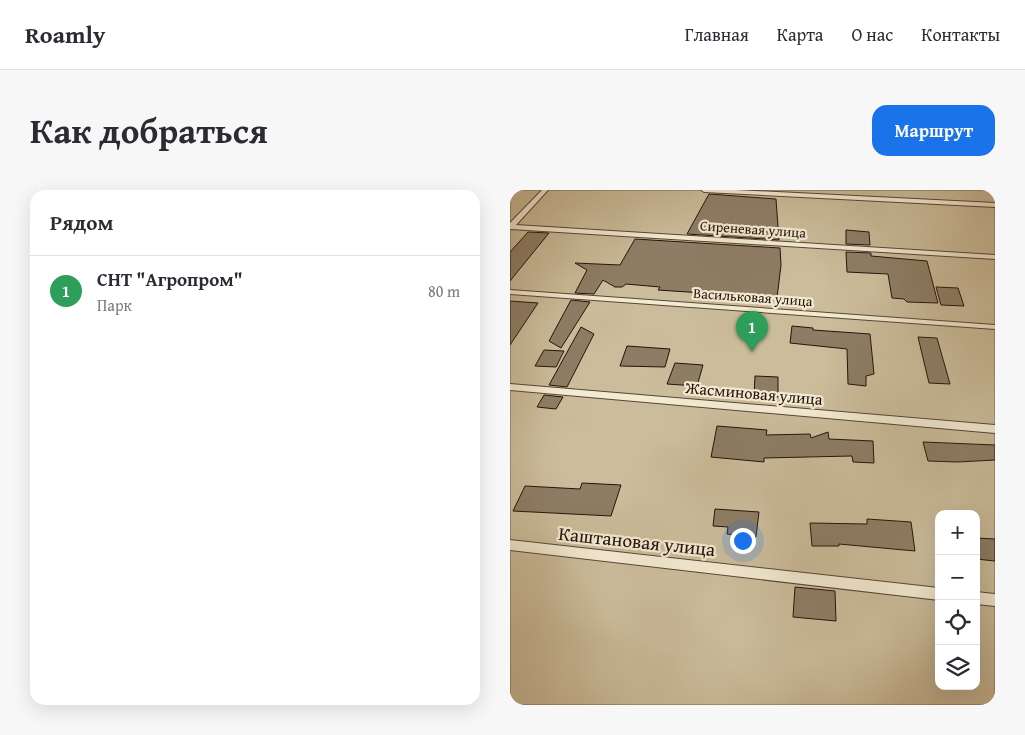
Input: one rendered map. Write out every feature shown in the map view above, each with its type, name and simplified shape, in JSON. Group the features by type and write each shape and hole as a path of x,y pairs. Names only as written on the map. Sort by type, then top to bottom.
{"lane":[{"path":"510,227 546,190"},
{"path":"704,190 995,205"},
{"name":"Сиреневая улица","path":"510,227 995,257"},
{"name":"Васильковая улица","path":"510,292 995,328"},
{"name":"Жасминовая улица","path":"510,387 995,429"},
{"name":"Каштановая улица","path":"510,545 935,594"},
{"path":"980,598 995,600"}],"shaded area":[{"path":"510,190 995,190 995,705 510,705"}],"building":[{"path":"709,194 776,199 779,240 687,234"},
{"path":"846,230 869,232 870,245 846,244"},
{"path":"528,232 549,233 510,281 510,252"},
{"path":"635,239 780,248 781,265 777,298 658,290 660,287 626,284 622,287 615,287 603,280 594,294 575,293 587,270 575,263 620,265"},
{"path":"846,252 871,253 871,256 927,261 938,303 907,302 904,299 892,298 888,274 847,272"},
{"path":"936,287 958,288 964,306 941,305"},
{"path":"571,300 590,302 561,348 549,341"},
{"path":"510,301 538,303 510,345"},
{"path":"792,326 813,328 813,330 870,334 874,374 866,376 866,386 848,384 847,349 790,343"},
{"path":"581,327 594,334 567,387 549,385"},
{"path":"918,337 937,338 950,384 929,383"},
{"path":"627,346 670,349 665,367 620,366"},
{"path":"544,350 564,351 556,367 535,366"},
{"path":"675,363 703,365 697,386 667,384"},
{"path":"755,376 778,377 778,397 754,396"},
{"path":"544,395 563,397 556,409 537,407"},
{"path":"717,426 767,430 766,435 810,434 811,438 828,432 829,439 873,441 874,463 853,462 852,456 764,458 764,462 711,457"},
{"path":"923,442 995,445 995,460 928,461"},
{"path":"582,483 621,485 611,516 513,511 525,486 580,489"},
{"path":"715,509 759,512 756,537 727,534 728,527 713,526"},
{"path":"867,519 911,522 915,551 839,544 839,546 812,546 810,523 867,524"},
{"path":"980,538 995,539 995,561 980,559"},
{"path":"795,587 835,591 836,621 793,617"}],"place":[{"name":"СНТ \"Агропром\"","path":"752,352"}]}
